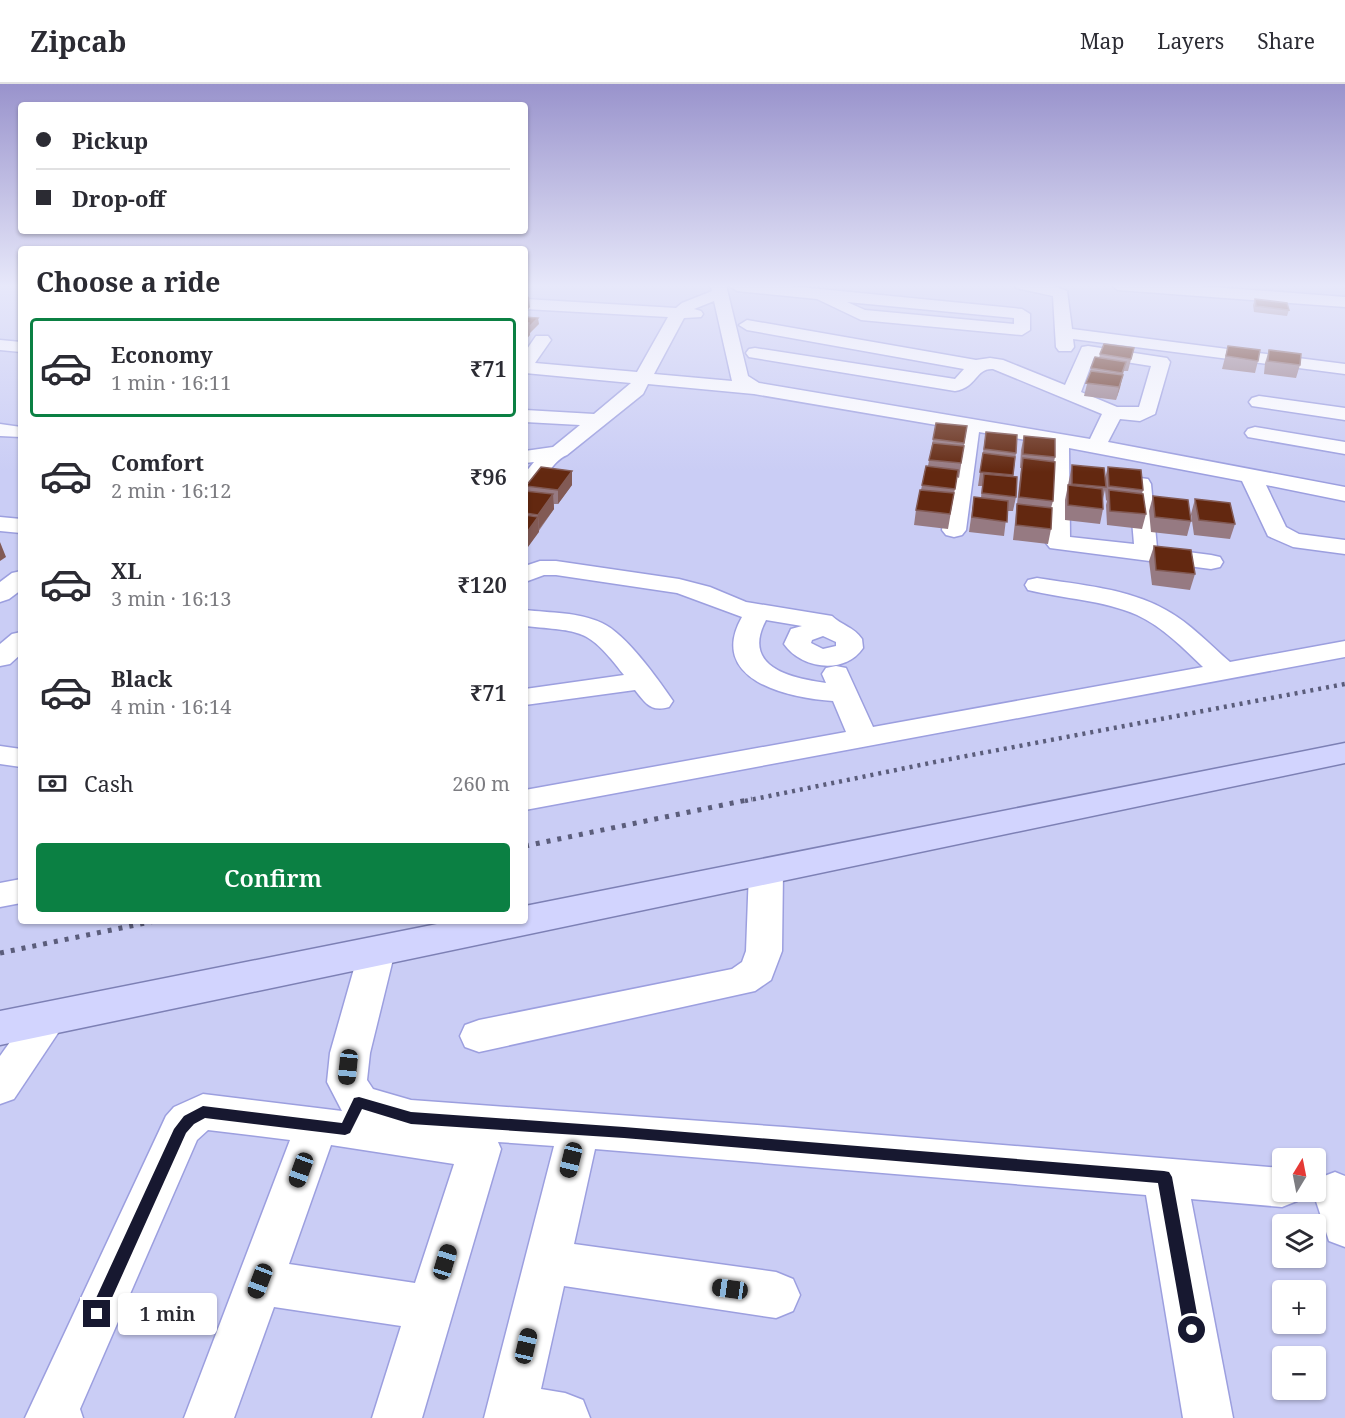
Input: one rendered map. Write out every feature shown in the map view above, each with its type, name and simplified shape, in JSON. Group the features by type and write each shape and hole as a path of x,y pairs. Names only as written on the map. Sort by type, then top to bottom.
{"main road":[{"path":"528,920 1345,753"},
{"path":"0,1028 510,924"}],"street":[{"path":"528,361 537,347"},
{"path":"528,482 552,454 636,390 660,347"},
{"path":"732,347 743,384 761,389"},
{"path":"753,347 761,389"},
{"path":"872,347 977,366 990,363 1113,412 1140,415 1148,410 1161,362 1088,351 1080,347"},
{"path":"1013,371 1020,347"},
{"path":"1140,347 1345,369"},
{"path":"1290,347 1291,362"},
{"path":"1070,396 1088,351"},
{"path":"755,353 955,385 962,384 977,366"},
{"path":"528,366 761,389 1096,446 1345,494"},
{"path":"1259,402 1345,414"},
{"path":"1096,446 1113,412"},
{"path":"528,416 599,420"},
{"path":"954,530 970,426"},
{"path":"1255,433 1345,448"},
{"path":"1059,440 1059,543 1211,562"},
{"path":"528,457 552,454"},
{"path":"1138,454 1146,553"},
{"path":"1251,476 1276,531 1293,540 1345,547"},
{"path":"0,524 18,526"},
{"path":"528,573 540,568 556,568 679,586 741,609 823,621 827,629 845,635 851,644 846,652 828,657 863,738"},
{"path":"1037,585 1120,601 1149,610 1176,628 1224,671"},
{"path":"758,611 746,631 745,650 751,663 777,682 813,691 844,693"},
{"path":"528,618 593,629 610,642 650,691 528,697"},
{"path":"0,658 18,643"},
{"path":"528,799 1345,649"},
{"path":"0,755 18,758"},
{"path":"479,1036 742,981 758,970 764,951 766,872"},
{"path":"0,895 18,892"},
{"path":"209,1418 260,1281 340,1119 350,1053 377,951"},
{"path":"0,1087 49,1018"},
{"path":"58,1418 51,1417 185,1125 203,1112 340,1119 411,1118 579,1129 1272,1186"},
{"path":"340,1119 480,1149 397,1418"},
{"path":"565,1418 510,1413 579,1129"},
{"path":"1164,1177 1208,1418"},
{"path":"546,1262 776,1295"},
{"path":"260,1281 431,1308"}],"building":[{"path":"1103,347 1134,348 1131,359 1100,354"},
{"path":"1228,347 1260,350 1258,361 1226,356"},
{"path":"1269,350 1301,354 1300,365 1268,361"},
{"path":"1095,357 1126,362 1122,373 1091,368"},
{"path":"1091,371 1123,375 1119,387 1086,383"},
{"path":"936,423 967,426 964,443 933,439"},
{"path":"986,432 1017,435 1016,453 984,449"},
{"path":"1024,436 1055,439 1055,457 1023,454"},
{"path":"933,443 964,446 961,463 929,460"},
{"path":"983,453 1015,457 1013,475 980,472"},
{"path":"1023,458 1055,462 1053,501 1019,497"},
{"path":"1072,465 1104,468 1106,487 1072,484"},
{"path":"926,466 958,470 955,489 922,485"},
{"path":"541,467 572,471 558,490 528,486"},
{"path":"1108,467 1141,470 1143,490 1109,486"},
{"path":"984,474 1017,477 1016,497 982,493"},
{"path":"1068,485 1102,489 1103,509 1068,505"},
{"path":"920,490 954,493 950,514 916,510"},
{"path":"1109,490 1143,494 1146,514 1110,511"},
{"path":"528,491 553,494 538,515 528,513"},
{"path":"1153,496 1188,500 1191,521 1155,517"},
{"path":"974,497 1008,501 1007,522 972,517"},
{"path":"1195,499 1230,503 1235,524 1199,520"},
{"path":"1017,504 1052,508 1051,529 1016,525"},
{"path":"528,515 538,517 528,531"},
{"path":"1154,546 1191,550 1195,574 1156,570"}],"railway":[{"path":"745,801 935,762 1345,684"},
{"path":"528,845 752,799"},
{"path":"0,953 140,924"}],"route":[{"path":"97,1314 181,1129 189,1120 203,1112 345,1129 359,1102 411,1118 624,1132 1164,1177 1192,1330"}]}
